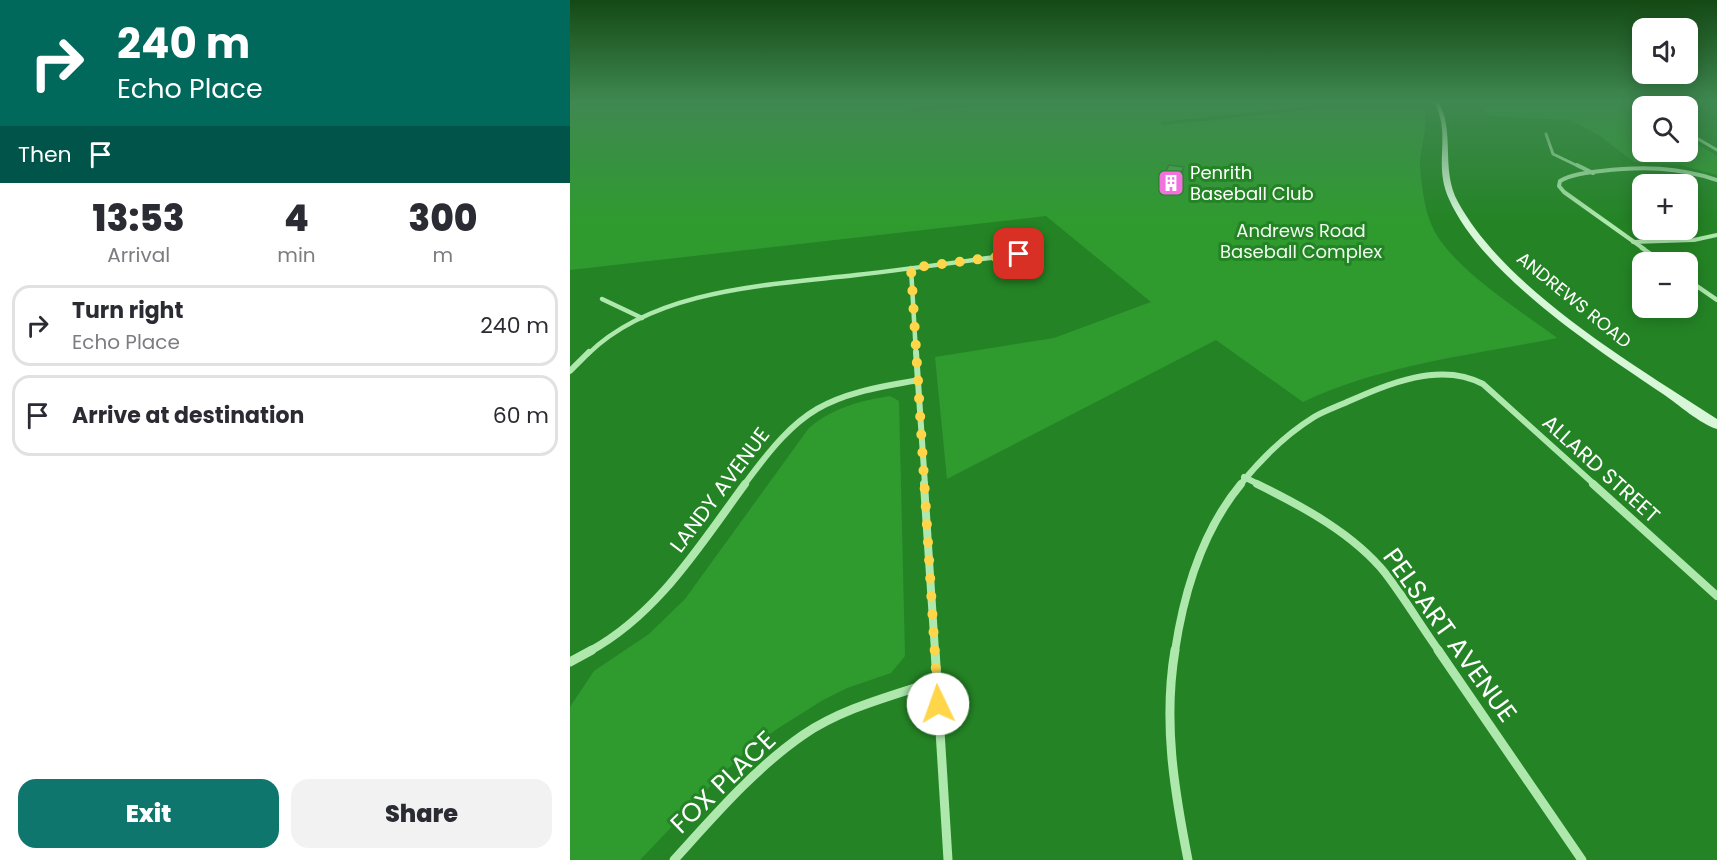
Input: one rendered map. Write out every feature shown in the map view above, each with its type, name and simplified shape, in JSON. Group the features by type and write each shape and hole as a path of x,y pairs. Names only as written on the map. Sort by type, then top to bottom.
{"main road":[{"name":"ANDREWS ROAD","path":"1445,141 1445,178 1458,208 1479,238 1512,273 1561,314 1717,425"}],"street":[{"path":"1548,141 1553,154 1593,173"},
{"path":"1702,141 1717,150"},
{"path":"1647,252 1558,186 1560,181 1564,178 1642,166 1662,166 1691,171 1717,180"},
{"path":"1632,242 1698,240 1717,235"},
{"path":"570,371 598,345 642,318 681,303 720,293 1019,254"},
{"path":"911,268 948,860"},
{"path":"1698,287 1717,300"},
{"path":"602,298 642,318"},
{"name":"ALLARD STREET","path":"1244,477 1283,437 1325,410 1385,387 1448,373 1459,373 1483,384 1717,596"},
{"name":"LANDY AVENUE","path":"570,662 628,627 659,599 776,443 799,419 815,408 845,394 919,380"},
{"path":"1188,860 1175,797 1171,748 1172,666 1176,633 1193,568 1208,531 1231,493 1244,477"},
{"name":"PELSART AVENUE","path":"1244,477 1321,518 1362,549 1385,573 1582,860"},
{"name":"FOX PLACE","path":"674,860 746,782 804,734 854,710 936,681"}],"green space":[{"name":"Andrews Road Baseball Complex","path":"570,141 1423,141 1420,168 1425,205 1432,226 1441,241 1470,272 1506,302 1557,338 1428,362 1364,378 1303,402 1216,340 947,479 935,357 1054,338 1151,302 1046,216 570,270"},
{"path":"1607,141 1632,141 1632,160"},
{"path":"1698,145 1717,156 1717,175 1680,165 1634,162 1698,162"},
{"path":"890,396 899,401 905,656 891,673 847,688 823,700 748,750 640,860 570,860 570,707 594,671 649,634 685,599 809,428 827,415 847,406"}],"building":[{"path":"1169,165 1184,167 1175,185 1159,184"}],"place":[{"name":"Penrith Baseball Club","path":"1171,183"}],"route":[{"path":"938,704 911,268 1019,254"}]}
